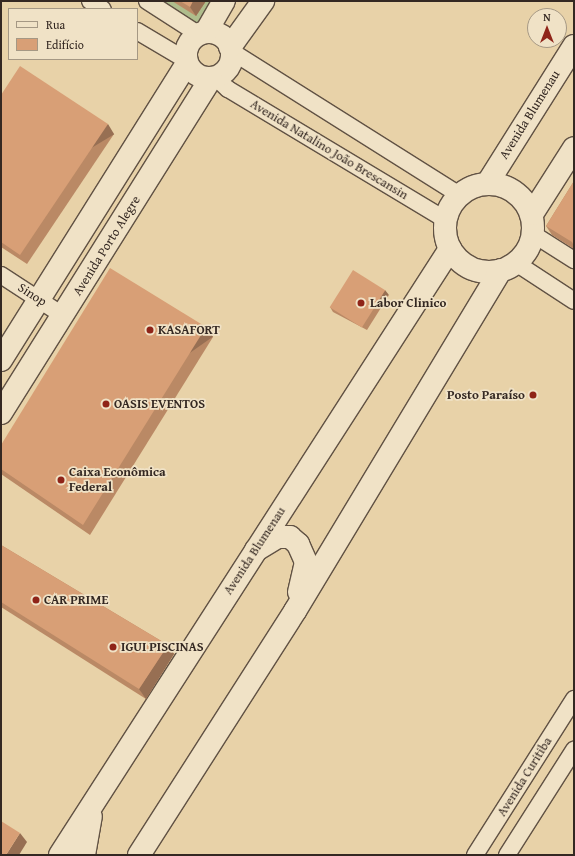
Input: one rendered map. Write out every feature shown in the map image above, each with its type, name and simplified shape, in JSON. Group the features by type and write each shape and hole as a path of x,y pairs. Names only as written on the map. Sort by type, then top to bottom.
{"main road":[{"path":"224,1 202,33 186,48 187,62 196,74 213,77 226,69 231,49 263,1"},
{"path":"202,33 219,34 231,49"},
{"name":"Avenida Blumenau","path":"487,184 574,46"},
{"name":"Avenida Porto Alegre","path":"1,360 42,301 187,62"},
{"name":"Avenida Porto Alegre","path":"1,413 64,316 213,77"},
{"path":"139,855 294,611 508,267 525,255 532,224 574,148"},
{"path":"508,267 472,268 450,249 446,220 460,195 487,184 515,192 532,224"},
{"name":"Avenida Blumenau","path":"60,855 98,799 254,552 450,249"},
{"path":"254,552 278,537 290,537 298,544 306,562 294,611"},
{"path":"84,855 86,833 98,799"}],"street":[{"path":"90,1 101,8"},
{"path":"146,1 202,33"},
{"path":"138,32 187,62"},
{"path":"231,49 460,195"},
{"name":"Avenida Natalino João Brescansin","path":"213,77 228,89 446,220"},
{"path":"532,224 574,260"},
{"path":"508,267 574,301"},
{"name":"Sinop","path":"1,275 64,316"},
{"name":"Avenida Curitiba","path":"475,855 574,698"},
{"name":"Avenida Curitiba","path":"507,855 574,750"}],"green space":[{"path":"159,1 213,1 197,24"}],"building":[{"path":"180,1 193,1 190,7"},
{"path":"20,66 108,124 20,255 1,242 1,95"},
{"path":"574,181 574,246 572,242 546,226"},
{"path":"110,268 206,327 83,525 1,469 1,445"},
{"name":"Labor Clinico","path":"353,270 385,290 362,327 330,307"},
{"path":"1,545 168,645 139,689 1,602"},
{"path":"1,821 20,833 6,855 1,855"}],"place":[{"name":"Labor Clinico","path":"361,303"},
{"name":"KASAFORT","path":"150,330"},
{"name":"Posto Paraíso","path":"533,395"},
{"name":"OASIS EVENTOS","path":"106,404"},
{"name":"Caixa Econômica Federal","path":"61,480"},
{"name":"CAR PRIME","path":"36,600"},
{"name":"IGUI PISCINAS","path":"113,647"}]}
